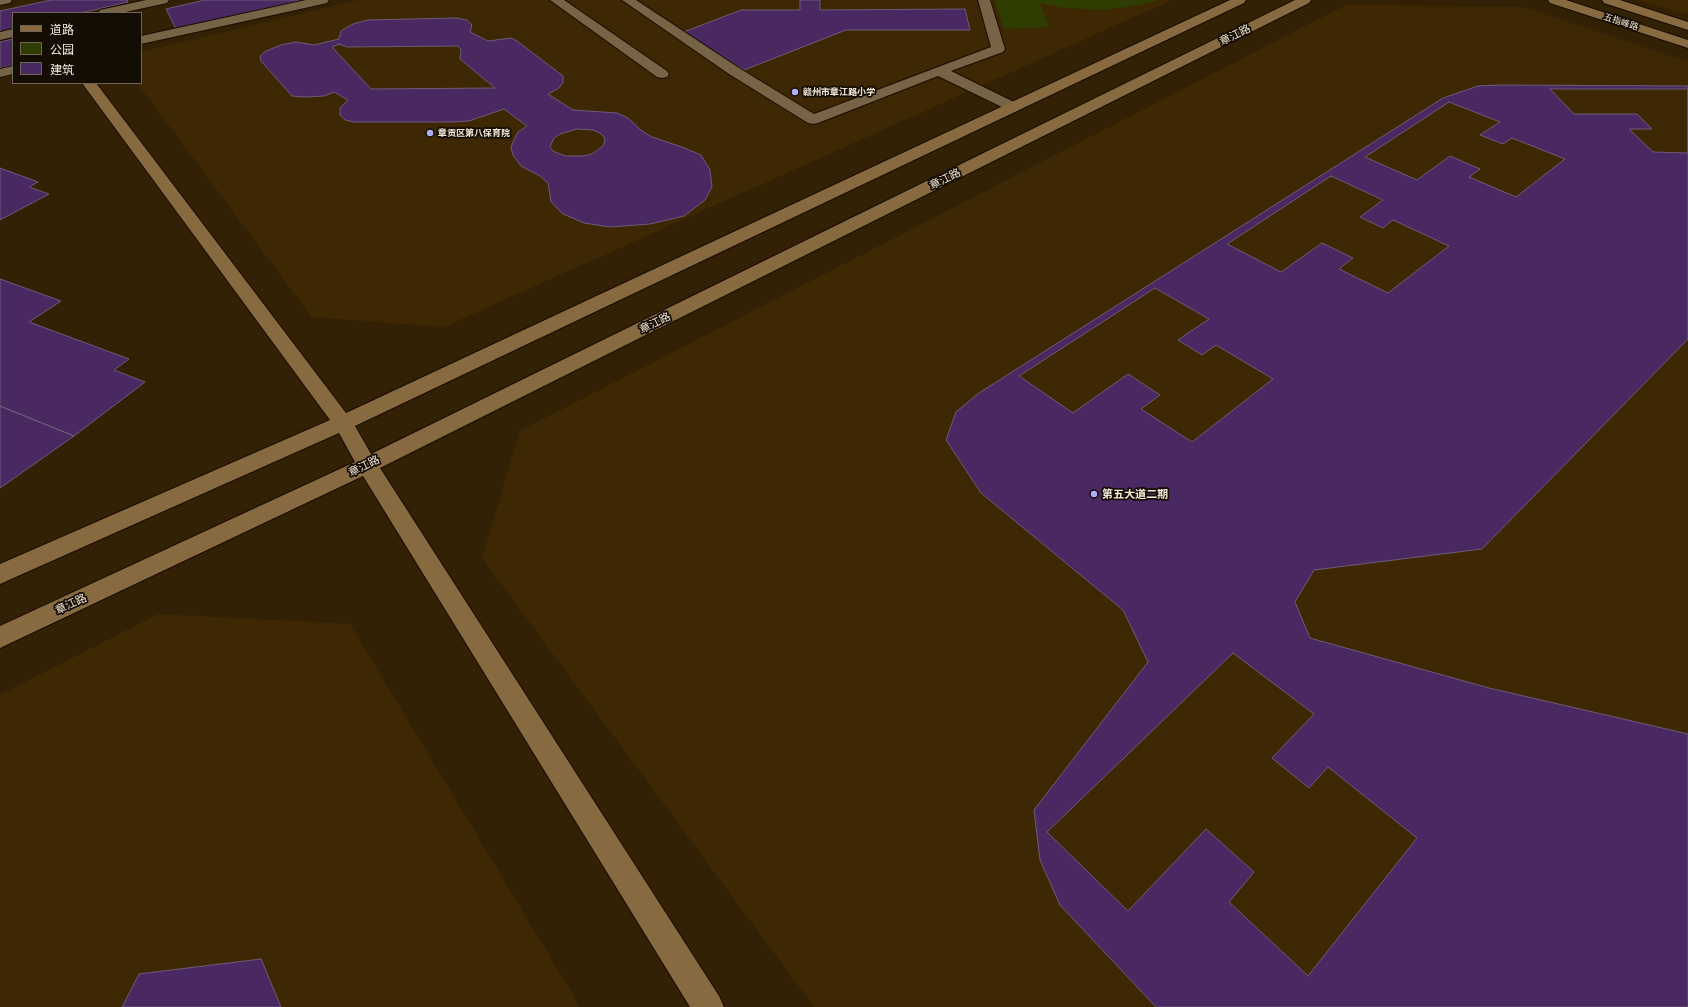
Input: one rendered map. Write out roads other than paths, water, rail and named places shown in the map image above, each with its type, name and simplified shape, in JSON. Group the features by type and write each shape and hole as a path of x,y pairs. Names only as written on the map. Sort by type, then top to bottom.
{"main road":[{"path":"0,574 343,423 1240,0"},
{"name":"章江路","path":"0,637 367,465 1305,0"},
{"name":"五指峰路","path":"1554,0 1688,44"},
{"name":"五指峰路","path":"1608,0 1688,26"},
{"path":"89,84 343,423 367,465 708,1007"}],"lane":[{"path":"0,1 6,0"},
{"path":"107,12 138,3 163,0"},
{"path":"142,40 323,0"},
{"path":"556,0 662,74"},
{"path":"628,0 734,71 812,120 998,49 984,0"},
{"path":"138,3 156,37"},
{"path":"0,36 12,33"},
{"path":"0,73 12,70"},
{"path":"938,71 1013,107"}],"place":[{"name":"赣州市章江路小学","path":"795,92"},
{"name":"章贡区第八保育院","path":"430,133"},
{"name":"第五大道二期","path":"1094,494"}]}
